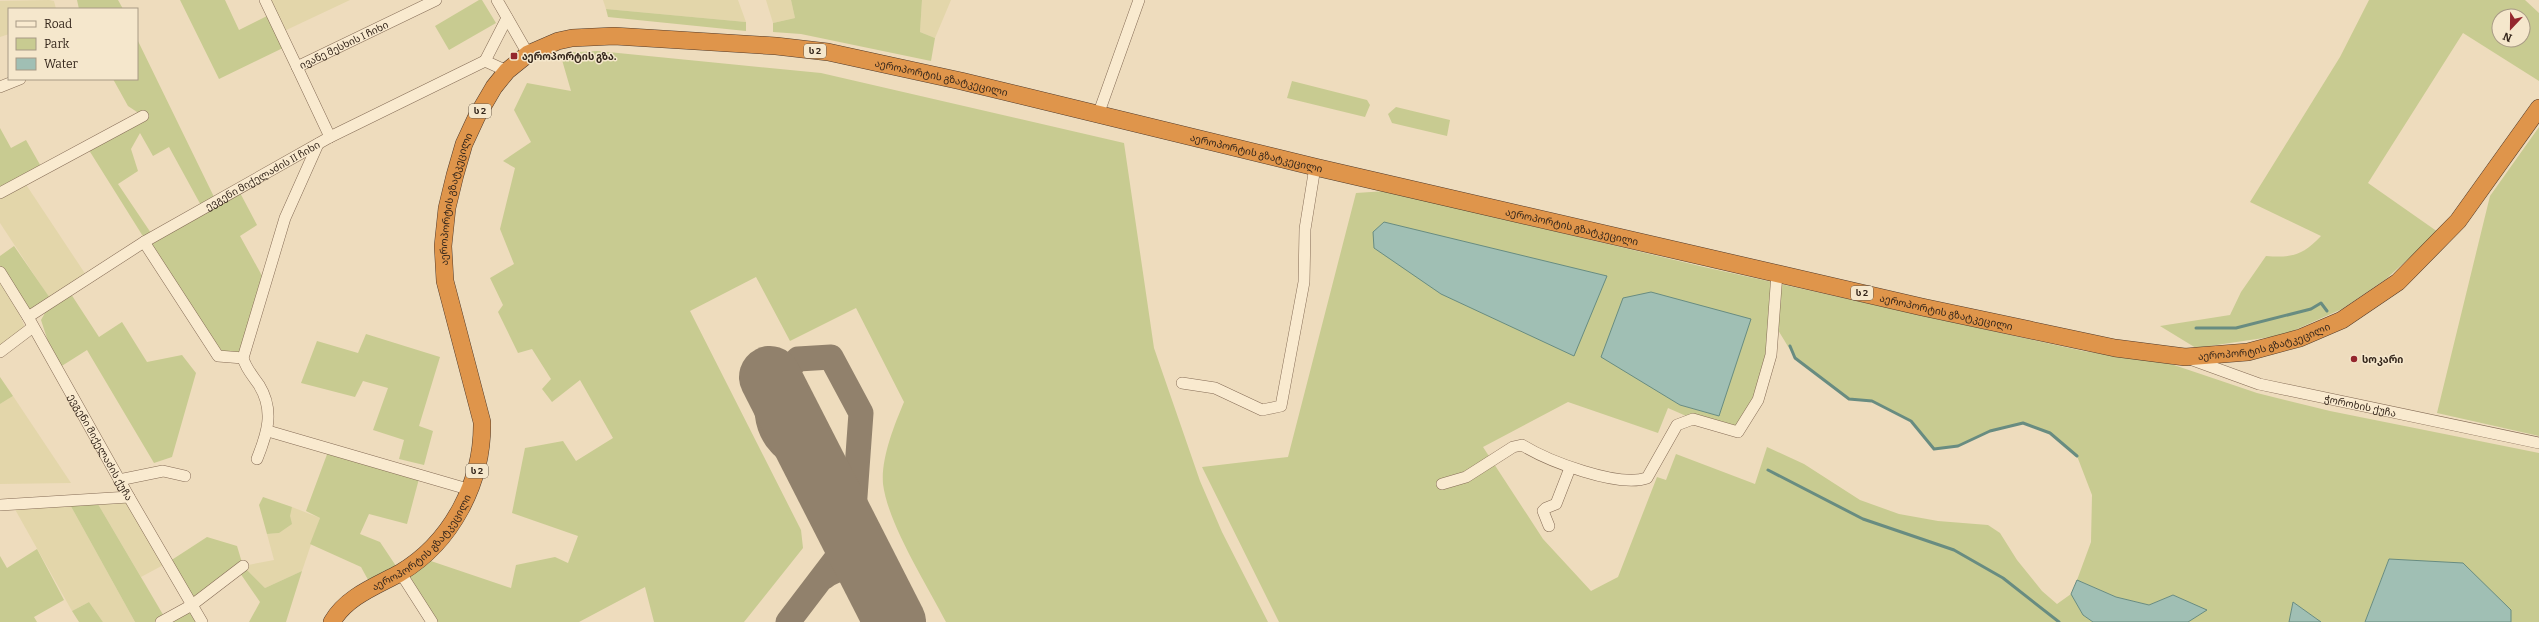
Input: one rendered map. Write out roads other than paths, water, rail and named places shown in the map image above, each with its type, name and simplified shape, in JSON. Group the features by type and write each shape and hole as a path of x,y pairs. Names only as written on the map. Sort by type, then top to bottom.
{"highway":[{"name":"აეროპორტის გზატკეცილი","path":"332,622 351,601 422,558 437,542 463,506 471,490 482,446 482,422 445,281 443,246 447,208 464,144 484,104 507,71 528,54 558,41 614,36 776,46 836,54 1315,167 1922,307 2115,348 2186,357 2248,352 2300,338 2342,320 2398,282 2458,221 2539,108"}],"street":[{"name":"ივანე მესხის I ჩიხი","path":"265,0 297,67 436,0"},
{"path":"497,0 528,54"},
{"path":"1098,115 1139,0"},
{"path":"507,18 485,61 507,71"},
{"name":"ევგენი მიქელაძის II ჩიხი","path":"0,352 31,322 144,242 330,137 485,61"},
{"path":"297,67 330,137"},
{"path":"0,87 18,80"},
{"path":"0,193 143,116"},
{"path":"257,459 268,431 269,418 266,403 260,388 245,366 243,358 285,218 318,144"},
{"path":"1182,383 1216,388 1262,410 1281,406 1304,282 1305,229 1315,167"},
{"path":"144,242 218,356 243,358"},
{"name":"ევგენი მიქელაძის ქუჩა","path":"0,272 31,322 129,498 202,622"},
{"path":"1442,484 1466,477 1512,447 1522,445 1538,455 1570,468 1636,482 1647,478 1677,425 1693,419 1738,432 1758,400 1771,355 1777,273"},
{"name":"ჭოროხის ქუჩა","path":"2186,357 2259,384 2539,443"},
{"path":"268,431 471,490"},
{"path":"1549,526 1544,511 1546,508 1556,504 1570,468"},
{"path":"119,480 163,471 185,476"},
{"path":"0,505 129,498"},
{"path":"161,622 192,605 243,566"},
{"path":"400,572 432,622"}],"water":[{"path":"1384,222 1607,276 1574,356 1441,294 1374,248 1373,232"},
{"path":"1651,292 1751,319 1719,416 1680,405 1601,357 1623,298"},
{"path":"2389,559 2463,563 2511,610 2511,622 2365,622"},
{"path":"2077,580 2116,597 2149,605 2173,595 2207,610 2188,622 2093,622 2083,615 2071,594"},
{"path":"2293,602 2321,622 2289,622"}],"waterway":[{"path":"2196,328 2236,328 2311,309 2321,303 2327,311"},
{"path":"1790,346 1795,358 1849,399 1872,401 1911,421 1934,449 1958,446 1990,431 2023,423 2050,433 2077,456"},
{"path":"1768,470 1863,519 1954,550 2003,578 2059,622"}],"place":[{"name":"აეროპორტის გზა.","path":"514,56"},
{"name":"სოკარი","path":"2354,359"}]}
